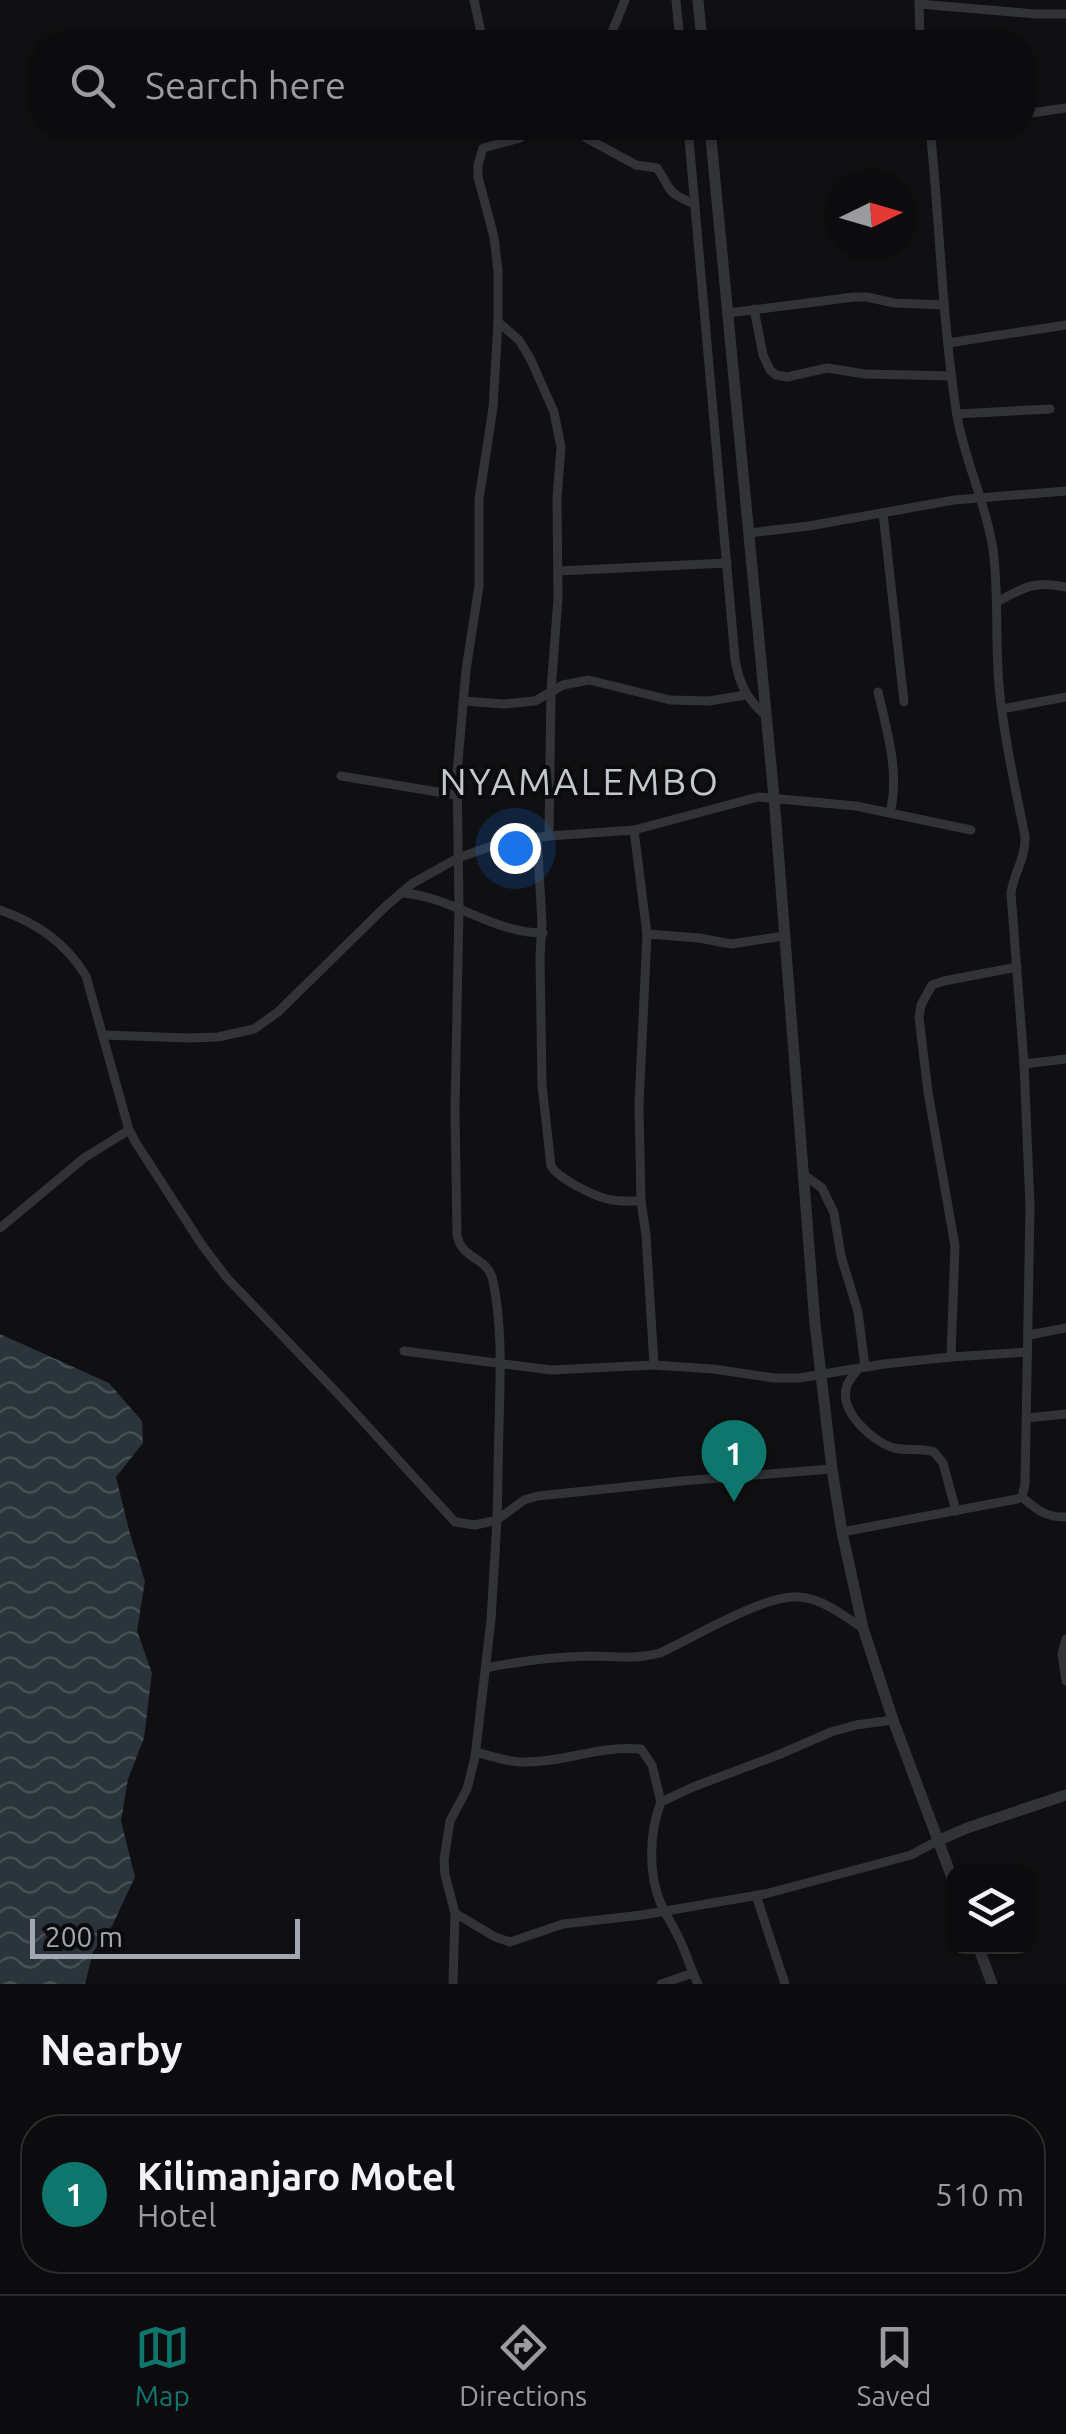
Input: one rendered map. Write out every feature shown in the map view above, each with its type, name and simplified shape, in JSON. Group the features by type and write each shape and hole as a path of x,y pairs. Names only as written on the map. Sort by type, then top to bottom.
{"street":[{"path":"474,0 480,30"},
{"path":"613,30 625,0"},
{"path":"676,0 679,30"},
{"path":"698,0 701,30"},
{"path":"920,30 919,2 1066,14"},
{"path":"1036,112 1066,108"},
{"path":"453,1984 456,1914 444,1860 450,1821 468,1789 486,1668 497,1520 501,1364 492,1276 486,1265 462,1251 457,1235 456,795 463,700 479,586 479,500 493,408 498,322 498,272 494,237 478,177 480,153 483,148 513,140"},
{"path":"590,140 636,165 657,168 672,194 694,204"},
{"path":"689,140 737,673 746,695 766,715"},
{"path":"711,140 774,796 820,1376 832,1470 864,1628 892,1720 946,1864"},
{"path":"931,140 939,262 957,414 961,438 982,497 992,549 1002,709 1026,850 1013,878 1011,893 1030,1207 1026,1484 1022,1497"},
{"path":"728,313 854,297 894,304 944,305"},
{"path":"754,309 763,355 776,375 787,377 826,368 865,374 952,376"},
{"path":"498,322 524,347 554,412 561,461 557,498 557,629 543,836 540,958 541,1059 551,1166 564,1178 603,1198 641,1201"},
{"path":"948,343 1066,325"},
{"path":"957,414 1050,409"},
{"path":"748,533 982,497 1066,491"},
{"path":"882,513 904,702"},
{"path":"558,571 728,564"},
{"path":"997,602 1038,583 1066,587"},
{"path":"463,700 535,701 564,685 589,680 670,700 708,701 746,695"},
{"path":"878,692 894,773 890,812"},
{"path":"1002,709 1066,697"},
{"path":"341,776 456,795"},
{"path":"104,1035 204,1038 254,1028 278,1012 401,893 458,858 504,842 634,830 774,796 890,812 971,830"},
{"path":"634,830 647,934 640,1069 641,1201 654,1365"},
{"path":"401,893 430,897 514,930 542,933"},
{"path":"0,910 48,933 75,958 86,976 130,1130 202,1245 454,1522 476,1525 497,1520 524,1500 538,1496 832,1470"},
{"path":"647,934 731,944 784,936"},
{"path":"951,1356 955,1246 928,1092 920,1030 921,1005 932,986 944,981 1017,967"},
{"path":"1024,1064 1066,1060"},
{"path":"0,1228 84,1158 130,1130"},
{"path":"804,1175 822,1188 834,1212 841,1256 858,1312 862,1368 847,1384 847,1405 867,1431 888,1446 934,1452 943,1463 956,1511"},
{"path":"1028,1335 1066,1328"},
{"path":"404,1351 551,1370 654,1365 713,1368 774,1378 820,1376 951,1356 1028,1352"},
{"path":"1027,1418 1066,1414"},
{"path":"842,1532 1022,1497"},
{"path":"1022,1497 1040,1512 1066,1517"},
{"path":"486,1668 564,1657 645,1658 742,1613 798,1596 815,1600 864,1628"},
{"path":"1066,1639 1062,1654 1066,1681"},
{"path":"661,1802 832,1732 892,1720"},
{"path":"476,1752 520,1762 601,1750 641,1749 652,1765 661,1802 654,1825 652,1864 659,1900 698,1984"},
{"path":"456,1914 510,1942 562,1924 756,1895 912,1855 980,1824 1066,1796"},
{"path":"756,1895 785,1984"},
{"path":"981,1954 992,1984"},
{"path":"661,1984 693,1973"}],"water":[{"path":"0,1334 109,1383 142,1421 143,1443 116,1477 145,1581 137,1631 152,1673 144,1738 128,1779 121,1821 135,1877 112,1926 93,1952 85,1984 0,1984"}],"place":[{"name":"Kilimanjaro Motel","path":"734,1502"}],"district":[{"name":"NYAMALEMBO","path":"580,782"}]}
